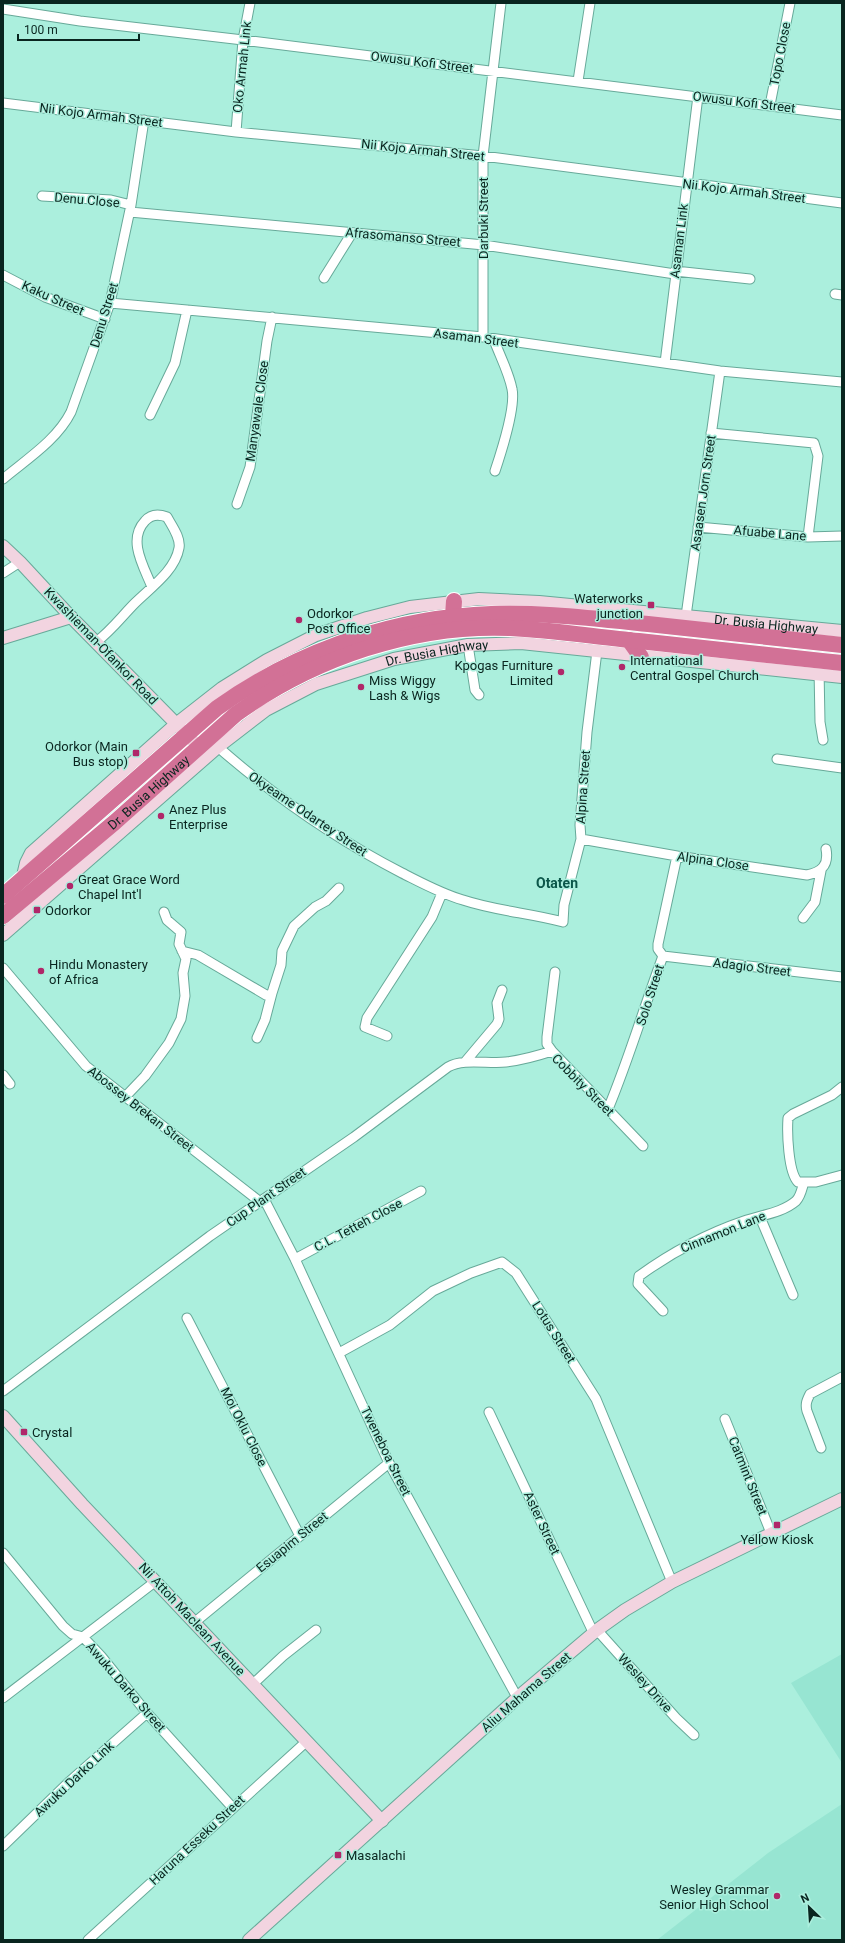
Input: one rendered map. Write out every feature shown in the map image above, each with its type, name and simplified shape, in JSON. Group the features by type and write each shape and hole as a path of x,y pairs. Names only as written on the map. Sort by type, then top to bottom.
{"highway":[{"path":"453,617 454,601"},
{"name":"Dr. Busia Highway","path":"3,896 22,880 181,729 218,708 256,683 297,662 342,644 412,624 453,617 518,614 543,615 842,645"},
{"name":"Dr. Busia Highway","path":"3,916 83,849 236,714 276,687 319,666 385,643 437,633 509,628 629,640 819,667 842,663"},
{"path":"629,640 641,657"},
{"path":"199,747 198,737 202,730 256,683"},
{"path":"83,849 91,828 175,754 181,729"}],"street":[{"name":"Oko Armah Link","path":"236,132 244,40 250,3"},
{"name":"Darbuki Street","path":"483,337 483,156 501,3"},
{"path":"578,81 590,3"},
{"name":"Topo Close","path":"770,105 790,3"},
{"name":"Owusu Kofi Street","path":"3,9 80,21 578,81 842,115"},
{"name":"Asaman Link","path":"665,363 675,272 698,96"},
{"name":"Nii Kojo Armah Street","path":"3,103 236,132 483,156 842,203"},
{"name":"Denu Street","path":"3,480 56,435 65,423 110,303 130,209 144,120"},
{"name":"Denu Close","path":"42,196 111,200 130,209"},
{"name":"Afrasomanso Street","path":"130,209 352,233 484,245 675,272 750,279"},
{"path":"324,278 352,233"},
{"name":"Kaku Street","path":"3,275 45,297 105,319"},
{"name":"Asaman Street","path":"110,303 483,337 494,340 720,371 842,382"},
{"path":"150,416 175,363 187,310"},
{"name":"Manyawale Close","path":"237,504 250,467 267,341 272,317"},
{"path":"494,340 512,390 512,401 503,445 495,471"},
{"name":"Asaasen Jorn Street","path":"686,616 720,371"},
{"path":"711,433 814,444 818,456 808,537"},
{"path":"96,642 109,632 163,577 172,564 179,548 178,538 167,517 158,514 147,519 138,532 138,553 152,587"},
{"name":"Afuabe Lane","path":"698,527 808,537 842,536"},
{"name":"Kwashieman-Ofankor Road","path":"3,546 20,562 71,618 162,708 199,747"},
{"path":"3,573 20,562"},
{"name":"Dr. Busia Highway","path":"181,729 195,709 222,688 267,660 316,635 374,616 410,607 479,599 539,602 842,631"},
{"path":"3,638 71,618"},
{"name":"Dr. Busia Highway","path":"3,935 218,747 266,710 316,684 394,659 468,645 521,643 597,650 641,657 819,667 842,677"},
{"path":"468,645 475,690 479,695"},
{"name":"Alpina Street","path":"563,922 564,905 581,839 580,825 587,732 597,650"},
{"path":"819,667 820,722 823,740"},
{"path":"162,708 176,712 195,709"},
{"name":"Okyeame Odartey Street","path":"218,747 247,773 350,845 442,893 504,911 540,916 563,922"},
{"path":"777,759 842,768"},
{"name":"Alpina Close","path":"581,839 677,856 743,864 800,874 821,871"},
{"path":"803,918 815,902 821,871 825,867 827,857 826,849"},
{"name":"Solo Street","path":"608,1109 637,1034 663,956 658,950 658,944 677,856"},
{"path":"257,1038 265,1020 281,965 282,951 294,926 315,908 326,901 339,888"},
{"path":"387,1036 365,1027 367,1018 432,918 442,893"},
{"path":"125,1097 145,1076 169,1043 181,1019 185,996 183,972 186,959 179,944 181,932 167,920 164,912"},
{"path":"182,951 198,955 266,995 272,993"},
{"name":"Adagio Street","path":"663,956 842,977"},
{"name":"Abossey Brekan Street","path":"3,968 86,1066 261,1200"},
{"path":"552,1051 548,1044 547,1037 555,972"},
{"path":"465,1062 497,1024 499,1019 497,1003 502,990"},
{"name":"Cobbity Street","path":"465,1062 488,1063 522,1060 552,1051 643,1146"},
{"name":"Cup Plant Street","path":"3,1391 261,1200 354,1137 448,1067 465,1062"},
{"path":"3,1075 10,1084"},
{"path":"842,1087 832,1095 788,1118 789,1148 795,1179 798,1182 816,1182 842,1175"},
{"name":"Cinnamon Lane","path":"663,1311 638,1284 639,1276 667,1256 690,1243 745,1221 783,1208 795,1201 800,1196 804,1182"},
{"name":"C.L. Tetteh Close","path":"295,1259 421,1191"},
{"name":"Tweneboa Street","path":"261,1200 295,1259 389,1463 518,1699"},
{"path":"760,1216 794,1295"},
{"name":"Lotus Street","path":"339,1353 390,1325 433,1291 471,1273 502,1262 516,1273 596,1400 672,1582"},
{"name":"Moi Oklu Close","path":"187,1318 300,1536"},
{"path":"821,1448 806,1405 810,1394 842,1377"},
{"name":"Aster Street","path":"489,1412 595,1632"},
{"name":"Nii Attoh Maclean Avenue","path":"3,1416 82,1504 382,1821"},
{"name":"Catmint Street","path":"725,1419 771,1533"},
{"name":"Esuapim Street","path":"195,1622 389,1463"},
{"name":"Aliu Mahama Street","path":"249,1940 595,1632 625,1610 672,1582 842,1498"},
{"name":"Awuku Darko Street","path":"3,1553 63,1626 72,1634 83,1637 101,1656 147,1713 232,1807"},
{"path":"3,1698 156,1581"},
{"path":"253,1684 283,1656 316,1630"},
{"name":"Wesley Drive","path":"595,1632 694,1735"},
{"name":"Awuku Darko Link","path":"3,1846 70,1781 147,1713"},
{"name":"Haruna Esseku Street","path":"88,1940 306,1741"}],"shaded area":[{"path":"842,1654 842,1763 791,1683"},
{"name":"Wesley Grammar Senior High School","path":"842,1804 842,1940 657,1940 768,1853"}],"place":[{"name":"Waterworks junction","path":"651,605"},
{"name":"Odorkor Post Office","path":"299,620"},
{"name":"International Central Gospel Church","path":"622,667"},
{"name":"Kpogas Furniture Limited","path":"561,672"},
{"name":"Miss Wiggy Lash & Wigs","path":"361,687"},
{"name":"Odorkor (Main Bus stop)","path":"136,753"},
{"name":"Anez Plus Enterprise","path":"161,816"},
{"name":"Great Grace Word Chapel Int'l","path":"70,886"},
{"name":"Odorkor","path":"37,910"},
{"name":"Hindu Monastery of Africa","path":"41,971"},
{"name":"Crystal","path":"24,1432"},
{"name":"Yellow Kiosk","path":"777,1525"},
{"name":"Masalachi","path":"338,1855"},
{"name":"Wesley Grammar Senior High School","path":"777,1896"}],"district":[{"name":"Otaten","path":"557,883"}]}
